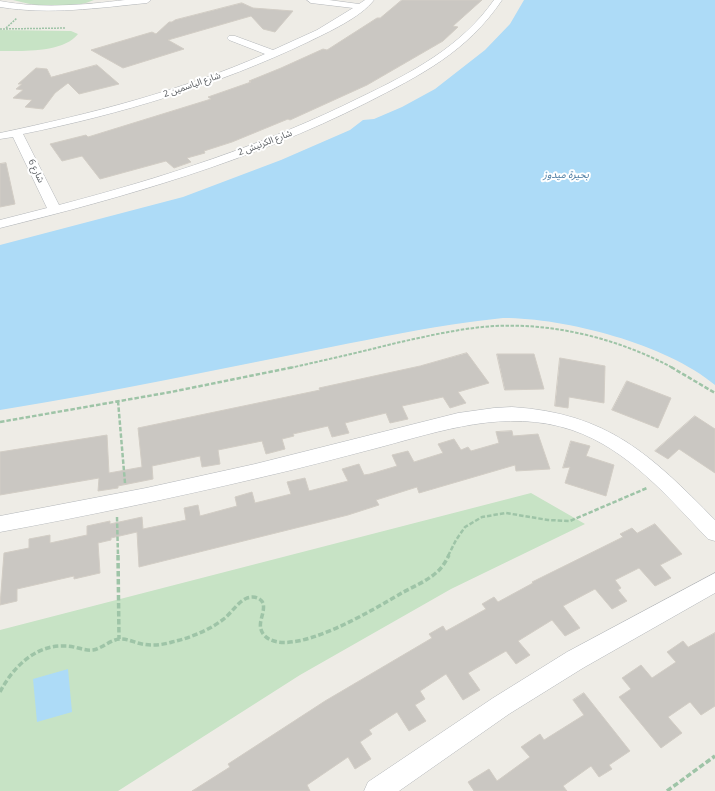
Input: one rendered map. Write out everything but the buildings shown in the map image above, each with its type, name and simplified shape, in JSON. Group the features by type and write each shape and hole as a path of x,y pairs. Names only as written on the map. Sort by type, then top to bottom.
{"street":[{"path":"0,4 27,8 59,9 147,0"},
{"path":"311,0 361,7"},
{"name":"شارع الياسمين 2","path":"0,136 136,103 195,84 274,54 314,35 370,0"},
{"name":"شارع الكرنيش 2","path":"0,224 134,188 217,162 282,137 349,108 420,70 457,46 483,21 498,0"},
{"path":"232,38 274,54"},
{"name":"شارع 6","path":"17,133 54,209"},
{"path":"0,524 122,501 325,455 462,418 491,414 521,413 552,418 583,427 612,440 639,458 664,480 715,533"},
{"path":"377,791 501,706 568,664 715,582"}],"path":[{"path":"0,29 66,28"},
{"path":"0,422 252,376 421,338 496,326 549,328 603,340 662,361 691,376 715,393"},
{"path":"118,401 122,501 119,639"},
{"path":"0,692 4,683 15,669 41,650 55,646 68,646 89,651 101,648 119,639 152,645 177,641 206,630 225,618 247,598 259,598 263,602 265,607 260,621 261,630 266,637 274,641 318,636 350,623 431,577 445,562 459,533 468,524 480,517 493,513 508,512 558,522 570,521 664,480"},
{"path":"666,791 715,756"}],"green space":[{"path":"13,0 94,0 75,5 43,6"},
{"path":"0,30 71,31 78,34 63,45 53,48 30,51 0,51"},
{"path":"531,493 585,524 451,589 300,675 118,791 0,791 0,630"}],"water":[{"name":"بحيرة ميدوز","path":"524,0 715,0 715,385 694,370 670,357 614,336 585,328 556,323 528,319 503,318 417,330 125,388 0,410 0,245 183,197 281,160 350,130 363,120 374,119 402,107 435,89 485,50 510,24"},
{"path":"68,669 72,712 37,722 33,679"}]}
